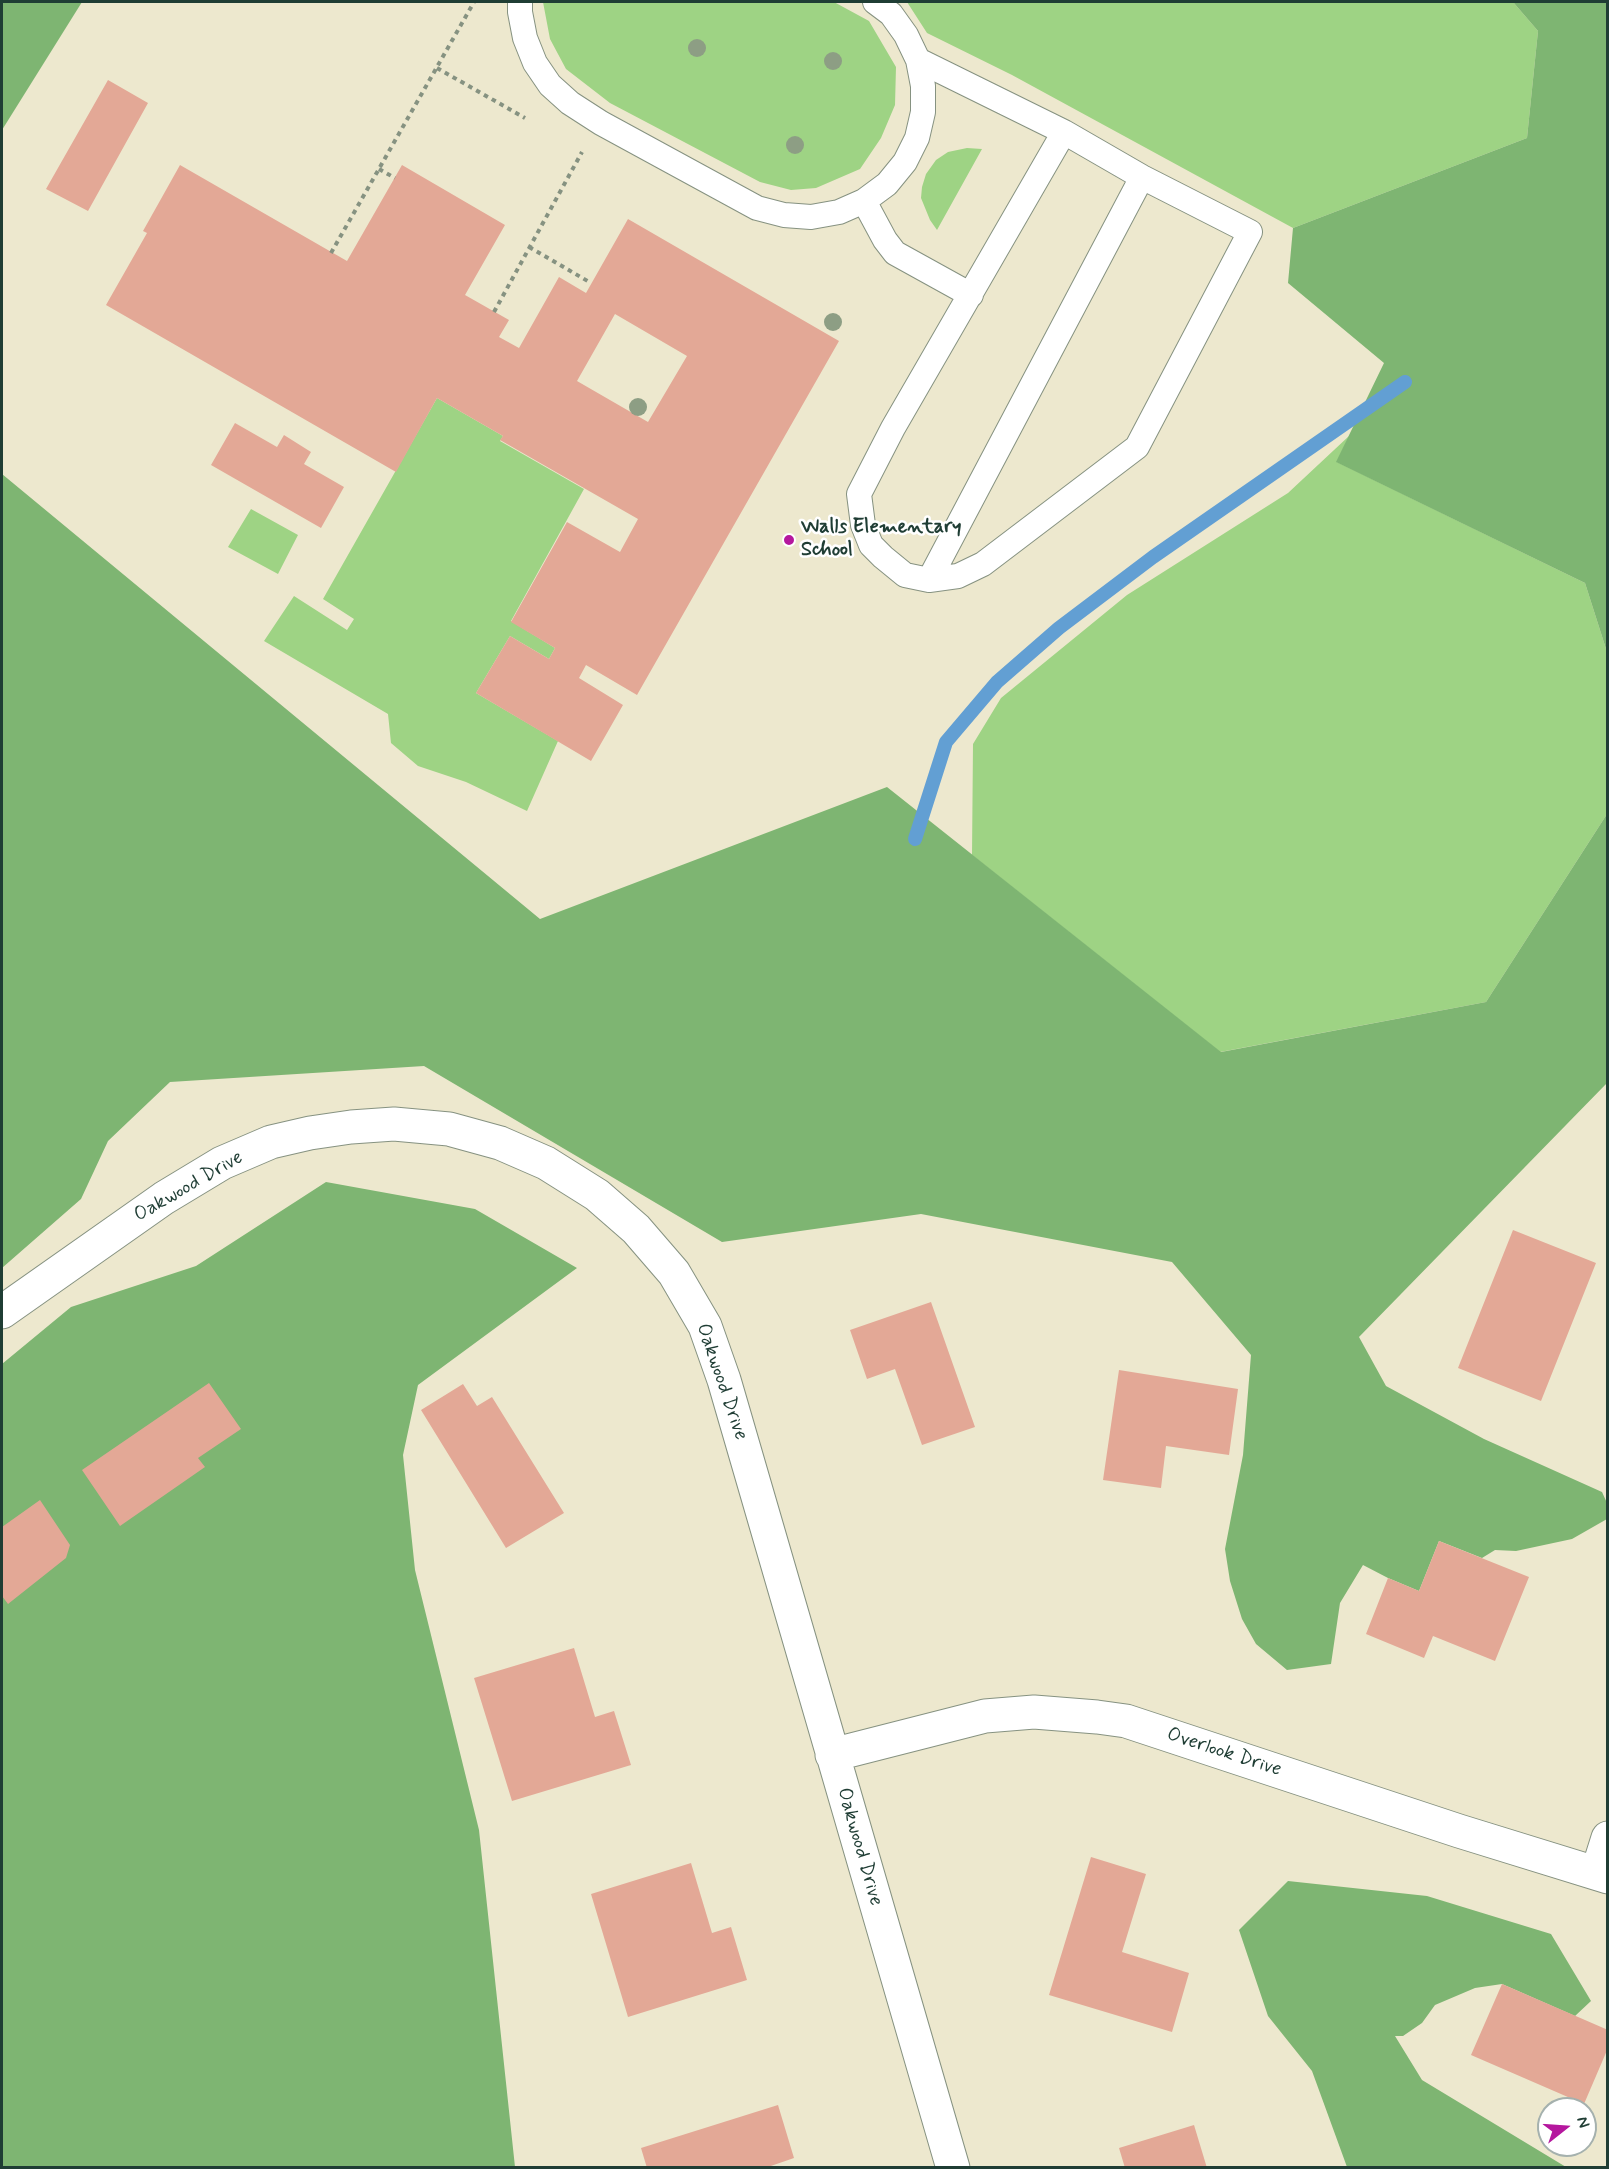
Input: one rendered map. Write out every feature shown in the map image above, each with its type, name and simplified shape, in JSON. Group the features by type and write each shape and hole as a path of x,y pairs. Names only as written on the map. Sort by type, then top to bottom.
{"street":[{"name":"Oakwood Drive","path":"2,1312 164,1198 222,1163 271,1142 351,1127 394,1124 449,1129 500,1143 546,1163 597,1195 636,1228 674,1273 705,1326 724,1380 952,2168"},
{"name":"Overlook Drive","path":"832,1755 985,1716 1034,1712 1126,1721 1459,1831 1602,1875"},
{"path":"1602,1875 1608,1838"}],"lane":[{"path":"520,2 525,38 536,63 550,85 570,103 601,123 757,208 784,215 811,217 839,212 864,201 887,184 904,162 916,138 923,112 923,86 918,60 891,14 875,2"},
{"path":"918,60 1064,132 1142,177 1250,232 1137,447 983,564 958,576 929,580 904,575 871,544 863,525 859,494 893,428 1064,132"},
{"path":"929,580 1142,177"},
{"path":"864,201 894,253 971,295"}],"path":[{"path":"331,253 474,2"},
{"path":"437,68 525,118"},
{"path":"494,312 582,152"},
{"path":"379,169 394,178"},
{"path":"529,247 591,283"}],"green space":[{"path":"2,2 82,2 2,130"},
{"path":"543,2 834,2 869,21 896,67 895,105 881,138 860,169 816,188 791,190 760,182 610,103 566,69 550,39"},
{"path":"907,2 1513,2 1538,31 1527,138 1293,228 1012,75 927,33"},
{"path":"1513,2 1607,2 1607,652 1585,583 1336,462 1384,363 1288,283 1293,228 1527,138 1538,31"},
{"path":"967,148 982,149 937,230 921,198 926,174 936,160 948,152"},
{"path":"437,398 503,436 500,441 584,489 511,621 555,648 549,659 510,636 476,693 558,741 527,811 466,782 418,766 391,743 388,714 264,641 294,596 347,630 354,619 323,599"},
{"path":"1349,436 1337,462 1585,583 1607,652 1607,814 1486,1002 1220,1052 972,855 973,744 1001,698 1127,595 1288,493"},
{"path":"2,474 540,919 887,787 1221,1052 1486,1002 1607,814 1607,1083 1359,1337 1386,1386 1484,1439 1602,1492 1607,1503 1607,1519 1572,1539 1516,1551 1495,1550 1482,1558 1439,1541 1419,1591 1363,1565 1340,1603 1331,1664 1287,1670 1256,1644 1242,1619 1230,1581 1225,1549 1243,1455 1251,1355 1172,1262 921,1214 722,1242 424,1066 170,1082 108,1141 81,1199 2,1268"},
{"path":"251,509 298,535 278,574 228,547"},
{"path":"326,1182 475,1209 577,1268 418,1385 403,1455 415,1570 479,1830 515,2167 2,2168 2,1364 71,1307 196,1266"},
{"path":"1288,1881 1427,1896 1551,1934 1591,2001 1575,2016 1502,1984 1475,1988 1435,2005 1422,2023 1403,2036 1395,2036 1422,2080 1537,2149 1537,2157 1549,2157 1566,2167 1347,2167 1312,2071 1268,2016 1239,1930"}],"building":[{"path":"108,80 148,103 88,211 46,189"},
{"name":"Walls Elementary School","path":"180,165 347,261 402,165 505,225 465,295 509,320 499,337 519,348 559,277 586,293 628,219 839,341 637,695 586,665 579,678 623,705 591,761 476,693 510,636 549,659 555,648 511,622 567,522 620,552 638,519 500,440 503,436 437,398 396,472 106,305 147,233 143,231","holes":["615,314 687,356 648,422 577,381"]},
{"path":"235,423 277,447 284,435 311,452 304,464 344,487 321,528 211,465"},
{"path":"1513,1230 1596,1263 1541,1401 1458,1368"},
{"path":"931,1302 975,1427 922,1445 895,1369 867,1379 850,1330"},
{"path":"1119,1370 1238,1389 1229,1455 1166,1446 1161,1488 1103,1480"},
{"path":"209,1383 241,1429 198,1458 205,1467 120,1526 82,1470"},
{"path":"463,1384 477,1406 492,1397 564,1513 506,1548 421,1410"},
{"path":"40,1500 70,1545 66,1558 8,1604 2,1596 2,1527"},
{"path":"1439,1541 1529,1577 1495,1661 1433,1636 1424,1658 1366,1634 1388,1578 1419,1591"},
{"path":"574,1648 595,1717 614,1711 631,1765 512,1801 474,1678"},
{"path":"1091,1857 1146,1874 1122,1952 1189,1973 1172,2032 1049,1995"},
{"path":"691,1863 712,1933 731,1927 747,1980 628,2017 591,1894"},
{"path":"1502,1984 1608,2030 1608,2048 1587,2097 1568,2097 1471,2055"},
{"path":"778,2105 794,2158 765,2168 647,2168 641,2148"},
{"path":"1194,2125 1207,2168 1125,2168 1119,2148"}],"waterway":[{"path":"915,839 946,742 997,682 1059,628 1153,557 1405,382"}],"place":[{"name":"Walls Elementary School","path":"789,540"}]}
